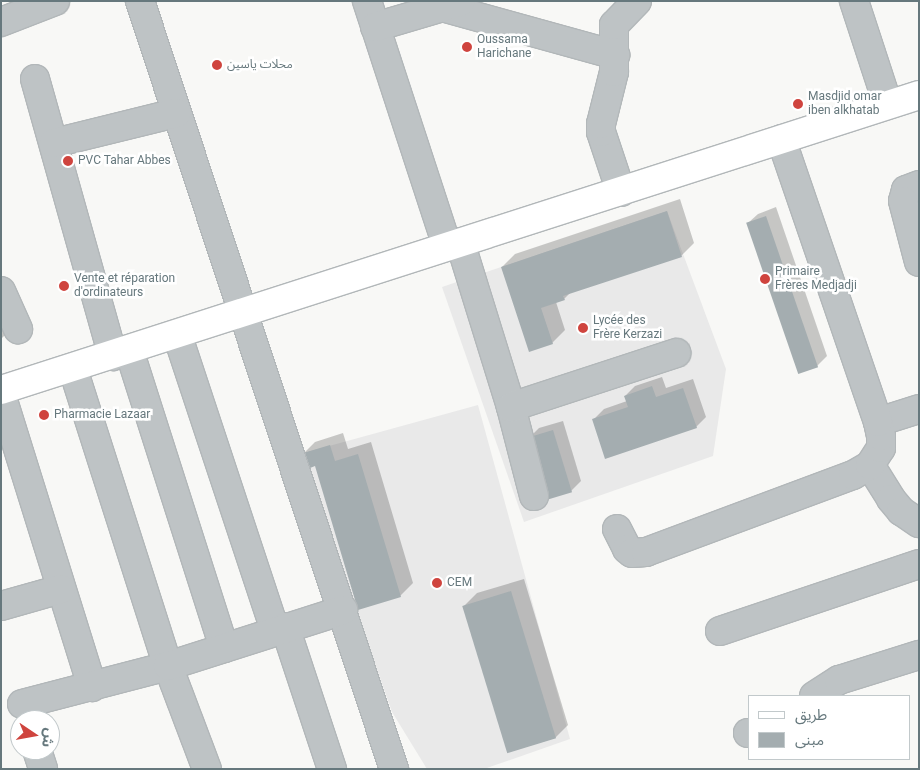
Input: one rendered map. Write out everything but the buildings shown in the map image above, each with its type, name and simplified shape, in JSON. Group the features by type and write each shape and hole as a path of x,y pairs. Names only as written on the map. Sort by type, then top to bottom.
{"main road":[{"path":"1,392 242,311 621,192 919,95"}],"street":[{"path":"1,22 55,1"},
{"path":"140,1 343,610 394,769"},
{"path":"366,1 511,407 534,496"},
{"path":"621,192 601,132 614,72 615,55 608,13 637,1"},
{"path":"854,1 888,105"},
{"path":"375,27 452,4 615,55"},
{"path":"35,79 121,353 224,648"},
{"path":"54,143 176,112"},
{"path":"617,529 627,549 632,554 646,552 853,475 870,465 881,448 878,422 782,139"},
{"path":"919,185 906,190 903,201 919,262"},
{"path":"1,291 18,329"},
{"path":"177,334 280,629 332,769"},
{"path":"511,407 676,353"},
{"path":"73,369 168,666 207,769"},
{"path":"1,392 92,686"},
{"path":"878,422 919,409"},
{"path":"870,465 891,499 901,511 919,523"},
{"path":"720,631 919,564"},
{"path":"1,606 61,589"},
{"path":"20,710 92,686 168,666 343,610"},
{"path":"816,695 839,680 919,655"}],"shaded area":[{"name":"Lycée des Frère Kerzazi","path":"667,211 726,369 713,456 524,522 442,287"},
{"name":"CEM","path":"478,405 570,739 484,769 427,769 392,712 300,454"}],"place":[{"name":"Oussama Harichane","path":"467,47"},
{"name":"محلات ياسين","path":"217,65"},
{"name":"Masdjid omar iben alkhatab","path":"798,104"},
{"name":"PVC Tahar Abbes","path":"68,161"},
{"name":"Primaire Frères Medjadji","path":"765,279"},
{"name":"Vente et réparation d'ordinateurs","path":"64,286"},
{"name":"Lycée des Frère Kerzazi","path":"583,328"},
{"name":"Pharmacie Lazaar","path":"44,415"},
{"name":"CEM","path":"437,583"}]}
